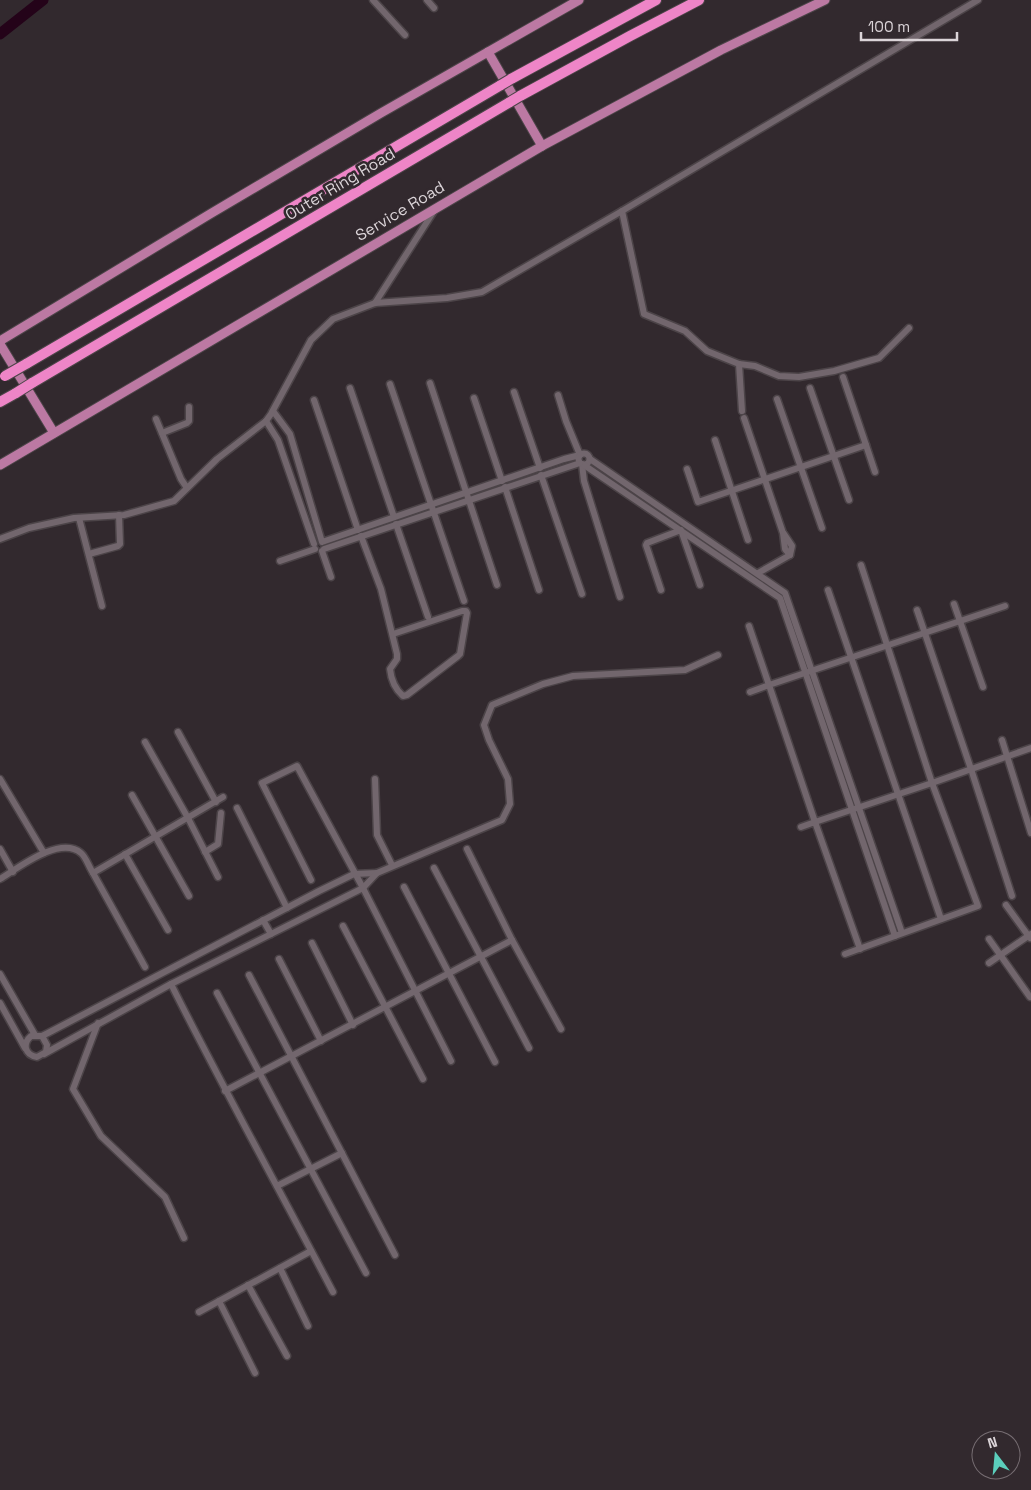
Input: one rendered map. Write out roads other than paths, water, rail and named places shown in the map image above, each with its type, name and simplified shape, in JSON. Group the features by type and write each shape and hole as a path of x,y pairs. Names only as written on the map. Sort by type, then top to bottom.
{"highway":[{"name":"Outer Ring Road","path":"3,378 511,79 656,0"},
{"name":"Outer Ring Road","path":"0,402 520,96 699,0"}],"main road":[{"path":"54,433 0,343 210,214 571,2 579,0"},
{"name":"Service Road","path":"0,465 437,206 542,146 721,50 825,0"},
{"path":"488,52 542,146"}],"street":[{"path":"374,0 405,35"},
{"path":"427,0 434,8"},
{"path":"0,539 30,528 79,518 119,515 174,500 217,459 266,421 311,340 333,319 375,303 447,298 482,292 978,0"},
{"path":"375,303 437,206"},
{"path":"622,211 644,314 685,331 707,351 739,364 755,366 779,376 799,377 834,371 879,358 909,328"},
{"path":"739,364 742,411"},
{"path":"843,377 875,472"},
{"path":"430,383 497,585"},
{"path":"390,384 464,602"},
{"path":"350,388 428,617"},
{"path":"810,388 849,500"},
{"path":"514,392 540,468"},
{"path":"558,395 580,455 579,459 582,464 584,481 620,597"},
{"path":"474,398 539,590"},
{"path":"777,399 822,528"},
{"path":"314,400 359,533 381,589 392,634 398,657 390,670 396,689 405,696 458,656 462,645 467,613 465,610 392,634"},
{"path":"162,433 187,423 189,421 189,407"},
{"path":"273,411 290,434 319,547"},
{"path":"744,418 783,533 785,549 790,555 758,573"},
{"path":"156,419 181,479 187,488"},
{"path":"266,421 278,440 331,577"},
{"path":"715,440 730,491 748,540"},
{"path":"687,469 698,502 866,445"},
{"path":"280,561 503,484 540,468 586,454 590,459 785,593 853,811 899,935"},
{"path":"503,484 588,463 590,459"},
{"path":"582,464 777,595 782,602 860,808 899,935"},
{"path":"541,475 582,594"},
{"path":"89,554 120,544 119,515"},
{"path":"79,518 102,606"},
{"path":"681,530 700,585"},
{"path":"661,590 646,545 647,542 681,530"},
{"path":"845,954 978,906 932,783 862,565"},
{"path":"828,590 941,919"},
{"path":"954,604 983,687"},
{"path":"750,692 1005,606"},
{"path":"917,610 1012,896"},
{"path":"749,626 860,948"},
{"path":"26,1049 26,1042 31,1036 38,1036 354,874 377,872 502,820 510,804 508,779 489,740 484,725 492,705 543,684 573,676 685,670 718,655"},
{"path":"178,732 216,802"},
{"path":"1002,740 1031,833"},
{"path":"145,742 188,818 218,877"},
{"path":"801,827 853,811 1031,748"},
{"path":"311,880 262,783 297,766 363,888 451,1061"},
{"path":"0,779 44,853"},
{"path":"375,779 377,835 392,865"},
{"path":"132,795 190,896"},
{"path":"93,873 223,797"},
{"path":"238,808 287,908"},
{"path":"205,852 218,844 221,813"},
{"path":"0,879 56,848 65,846 75,849 81,853 93,873 145,967"},
{"path":"0,849 13,872"},
{"path":"467,849 512,940 561,1029"},
{"path":"125,854 168,930"},
{"path":"434,868 529,1048"},
{"path":"0,1003 27,1052 33,1057 40,1056 171,984 363,888 377,872"},
{"path":"404,887 495,1062"},
{"path":"989,963 1030,936 1006,905"},
{"path":"263,920 271,934"},
{"path":"343,926 422,1079"},
{"path":"989,939 1030,997"},
{"path":"225,1092 512,940"},
{"path":"312,943 353,1025"},
{"path":"279,960 321,1041"},
{"path":"0,974 38,1036 47,1045 44,1054"},
{"path":"249,975 395,1255"},
{"path":"171,984 225,1092 333,1292"},
{"path":"217,993 366,1273"},
{"path":"98,1023 73,1089 101,1136 165,1197 184,1238"},
{"path":"277,1186 342,1153"},
{"path":"199,1312 311,1251"},
{"path":"280,1268 308,1326"},
{"path":"248,1285 287,1356"},
{"path":"219,1301 255,1374"}],"waterway":[{"path":"0,34 43,0"}]}
